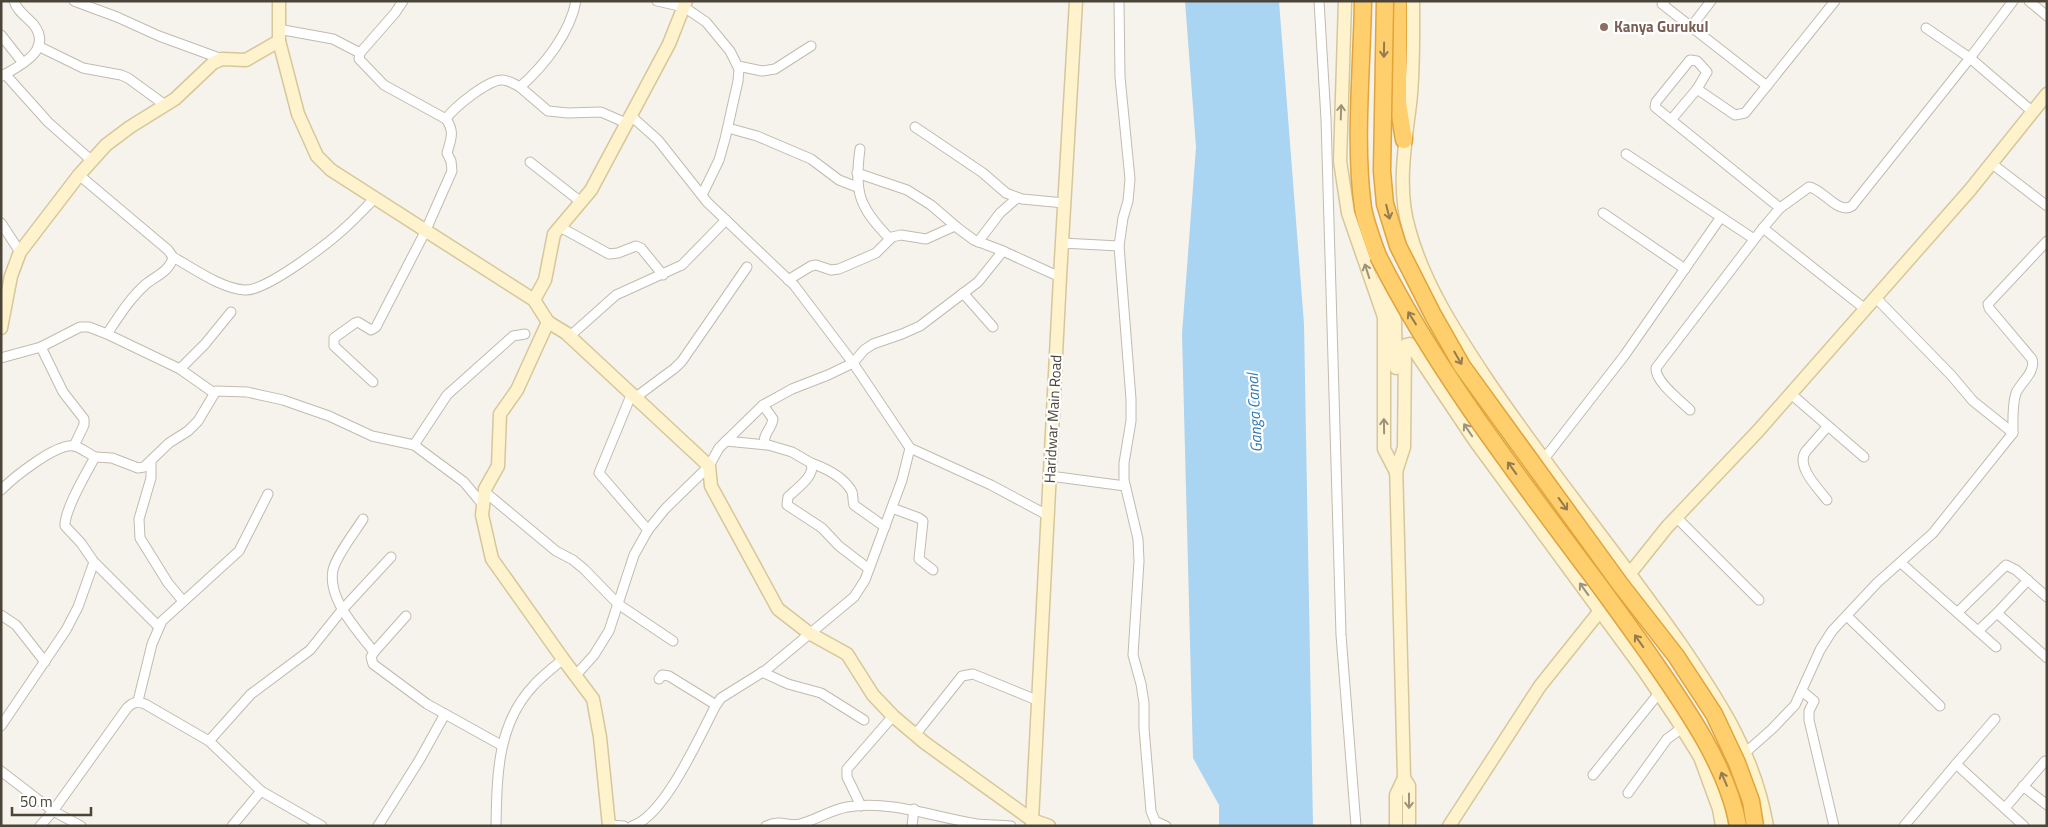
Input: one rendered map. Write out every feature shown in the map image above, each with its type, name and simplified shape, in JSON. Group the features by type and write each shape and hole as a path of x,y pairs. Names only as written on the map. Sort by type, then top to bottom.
{"highway":[{"path":"1363,1 1360,136 1361,183 1364,209 1378,256 1407,310 1465,401 1612,602 1669,682 1696,724 1723,777 1736,810 1738,826"},
{"path":"1385,1 1382,171 1386,204 1398,246 1433,315 1462,366 1620,584 1676,656 1714,714 1737,763 1751,800 1755,826"},
{"path":"1398,1 1398,103 1404,140"}],"street":[{"path":"74,1 222,60"},
{"path":"279,1 279,35 301,124 317,156 331,170 374,199 534,300 548,322 570,336 709,466 711,486 778,609 810,633 847,654 873,695 915,735 1032,823 1048,826"},
{"path":"373,382 334,346 334,338 354,323 358,322 371,330 376,327 425,232 452,171 451,161 447,153 452,140 452,132 446,119 384,86 359,59 360,53 396,12 402,1"},
{"path":"520,87 550,54 571,21 576,1"},
{"path":"657,1 685,4 712,28 730,51 738,66 738,81 728,128 718,160 702,195"},
{"name":"Haridwar Main Road","path":"1032,823 1076,1"},
{"path":"1119,1 1120,77 1130,179 1128,201 1122,218 1119,246 1132,399 1131,421 1124,463 1125,486 1138,539 1139,561 1133,655 1142,684 1152,817 1160,824 1166,826"},
{"path":"1319,1 1326,119 1341,635 1356,826"},
{"path":"1345,1 1340,161 1348,213 1384,317 1384,449 1396,472"},
{"path":"1413,1 1413,51 1404,140 1404,197 1408,228 1437,300 1500,398 1630,573 1729,718 1746,752 1758,786 1767,826"},
{"path":"1691,27 1711,1"},
{"path":"1697,89 1735,116 1741,116 1836,1"},
{"path":"1690,410 1664,386 1657,376 1656,368 1754,239 1780,208 1809,187 1820,192 1842,209 1848,209 1852,206 2013,1"},
{"path":"2029,1 2047,16"},
{"path":"13,2 35,26 38,35 38,46 36,54 3,75 48,122 92,161"},
{"path":"1662,2 1767,86"},
{"path":"534,300 545,280 554,234 591,190 670,44 685,4"},
{"path":"1926,28 1970,58 2033,112"},
{"path":"1,35 23,64"},
{"path":"2,322 11,276 20,252 80,175 117,136 182,93 214,63 222,60 246,60 279,35 333,39 360,53"},
{"path":"38,46 83,68 128,78 165,105"},
{"path":"738,66 770,71 811,46"},
{"path":"1671,120 1697,89 1707,72 1696,62 1690,60 1655,103 1656,109 1780,208"},
{"path":"446,119 451,112 484,87 498,80 504,80 520,87 548,111 568,113 601,112 628,119 658,140 702,195 788,280 852,363 910,448 991,485 1048,516"},
{"path":"1449,826 1540,686 1630,573 1676,517 1758,431 1865,309 1992,163 2047,94"},
{"path":"915,127 983,173 1006,193 1017,198 1064,204"},
{"path":"728,128 757,136 811,159 839,180 858,187"},
{"path":"860,149 857,172 858,187 865,209 873,222 890,239"},
{"path":"1626,154 1754,239"},
{"path":"530,162 581,202"},
{"path":"1992,163 2047,206"},
{"path":"857,172 907,190 931,205 955,226 978,242 1060,277"},
{"path":"80,175 168,250 173,257 227,286 239,290 255,290 271,282 318,250 347,227 374,199"},
{"path":"978,242 1000,213 1017,198"},
{"path":"1603,213 1685,268"},
{"path":"1544,459 1624,356 1721,217"},
{"path":"570,336 616,295 663,275 687,262 726,220"},
{"path":"1,223 20,252"},
{"path":"788,280 811,266 816,265 834,270 845,267 876,253 890,239 901,235 926,239 955,226"},
{"path":"560,227 609,254 618,253 636,246 641,248 663,275"},
{"path":"1763,228 1865,309"},
{"path":"1746,752 1795,705 1826,638 1877,583 1933,533 2013,433 2016,393 2030,373 2034,363 1989,308 1988,304 2047,241"},
{"path":"1062,243 1119,246"},
{"path":"576,675 594,654 609,631 634,555 648,530 709,466 719,448 726,441 763,406 792,389 852,363 864,350 873,344 912,330 978,282 1002,251"},
{"path":"1378,256 1395,321 1396,472 1404,778 1396,795 1396,826"},
{"path":"107,334 132,298 168,267 173,257"},
{"path":"648,530 599,473 634,395 676,368 694,346 747,267"},
{"path":"963,293 993,327"},
{"path":"1875,297 1973,401 2013,433"},
{"path":"180,369 205,344 231,312"},
{"path":"548,322 517,390 500,414 498,466 484,492 482,515 492,559 562,659 593,699 600,737 609,825 624,826"},
{"path":"1,358 41,346 80,327 89,327 180,369 214,393"},
{"path":"414,445 448,395 513,336 525,334"},
{"path":"1396,472 1404,447 1405,349 1406,345 1410,344 1475,441 1600,610 1682,728 1700,757 1719,809 1722,826"},
{"path":"41,346 63,392 84,419 84,425 74,446"},
{"path":"1,490 17,474 56,450 74,446 95,457 112,458 138,468 144,467 169,443 193,426 208,406 216,391 226,390 263,394 329,416 372,436 414,445 464,482 483,505"},
{"path":"1790,394 1864,457"},
{"path":"763,406 773,419 764,439 767,445"},
{"path":"1827,500 1806,470 1803,455 1828,426"},
{"path":"726,441 767,445 792,452 811,463 825,468 850,488 854,505 885,527"},
{"path":"632,826 647,819 666,796 716,705 728,694 762,672 854,598 865,580 885,527 910,448"},
{"path":"95,457 65,521 67,528 94,562 158,627"},
{"path":"151,461 152,478 139,519 140,538 168,583 183,601"},
{"path":"811,463 813,466 811,472 788,497 787,505 822,528 839,546 869,569"},
{"path":"1050,476 1125,486"},
{"path":"484,492 556,551 584,568 618,604 673,641"},
{"path":"138,701 158,627 166,616 239,551 268,494"},
{"path":"892,508 924,521 919,559 933,570"},
{"path":"1676,517 1759,600"},
{"path":"363,519 334,570 337,598 342,610 374,652"},
{"path":"210,741 251,694 310,650 342,610 391,557"},
{"path":"1,726 66,630 78,607 94,562"},
{"path":"1901,563 1996,647"},
{"path":"1958,612 2006,565 2016,570 2047,597"},
{"path":"1978,631 2028,580"},
{"path":"1997,613 2047,658"},
{"path":"1,615 16,626 45,662"},
{"path":"406,616 374,652 371,657 373,664 427,704 501,745"},
{"path":"1847,616 1940,706"},
{"path":"496,826 501,745 510,719 533,686 562,659"},
{"path":"762,672 788,684 821,693 864,720"},
{"path":"915,735 962,676 967,674 973,674 1038,701"},
{"path":"659,679 662,675 669,676 716,705"},
{"path":"1802,691 1814,701 1808,716 1834,826"},
{"path":"1593,776 1659,693"},
{"path":"40,826 53,811 126,708 138,701 210,741 261,791 322,826"},
{"path":"378,826 420,759 445,714"},
{"path":"862,806 847,776 847,769 893,716"},
{"path":"1904,826 1995,719"},
{"path":"1628,793 1667,739 1682,728"},
{"path":"2005,808 2045,761"},
{"path":"1956,764 2024,826"},
{"path":"1,771 53,811 81,826"},
{"path":"1404,778 1409,786 1409,826"},
{"path":"2023,786 2047,805"},
{"path":"232,826 261,791"},
{"path":"766,826 780,822 796,825 832,811 862,806 889,806 914,809 976,824 1011,826"},
{"path":"912,826 914,809"}],"water":[{"name":"Ganga Canal","path":"1185,1 1279,1 1304,324 1313,826 1219,826 1219,805 1193,758 1182,334 1196,147"}],"place":[{"name":"Kanya Gurukul","path":"1604,27"}]}
